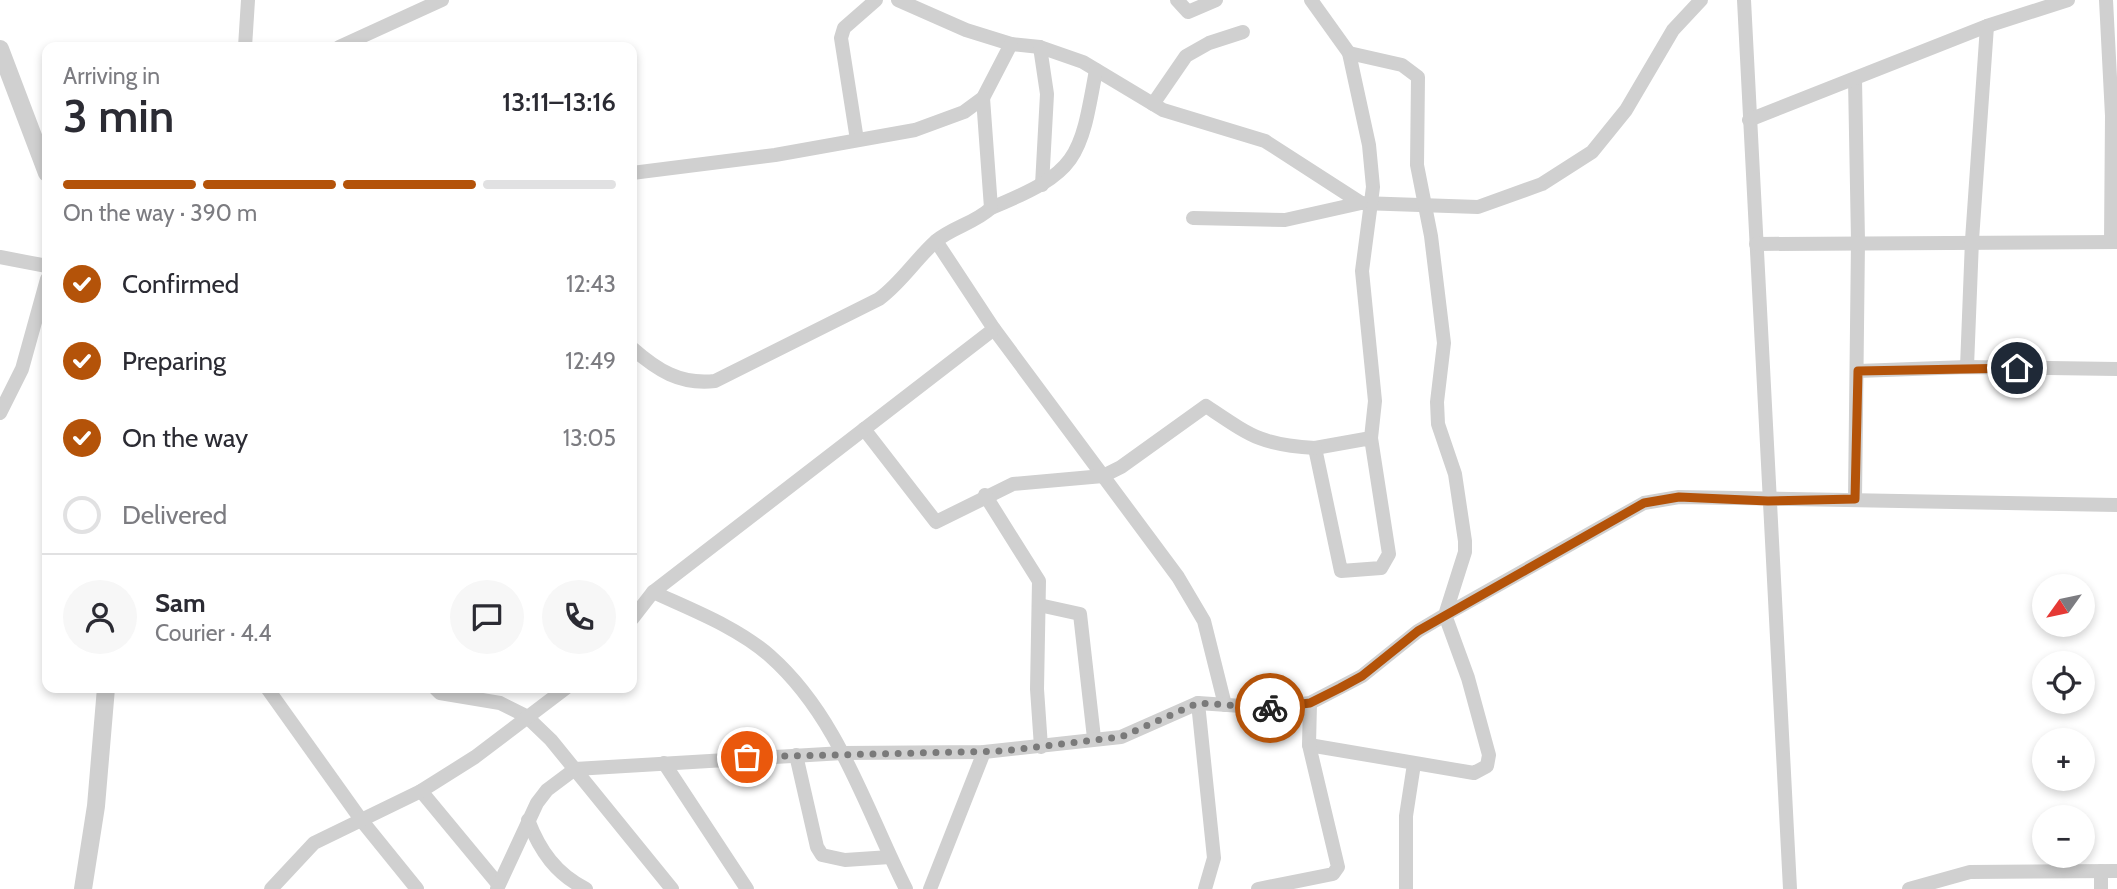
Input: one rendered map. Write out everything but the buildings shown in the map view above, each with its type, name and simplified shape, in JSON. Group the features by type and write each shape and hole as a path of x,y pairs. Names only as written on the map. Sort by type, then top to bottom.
{"street":[{"path":"240,0 249,23"},
{"path":"246,42 249,23 248,0"},
{"path":"350,42 442,0"},
{"path":"857,140 841,38 844,28 876,0"},
{"path":"898,0 928,16 1011,44 1040,47 1083,62 1153,104 1265,141 1366,203"},
{"path":"1177,0 1188,12 1216,0"},
{"path":"1311,0 1349,53 1369,145 1373,187 1366,203 1362,271 1375,401 1371,438 1389,554 1381,568 1341,571 1315,448"},
{"path":"1193,218 1285,220 1366,203 1478,207 1542,184 1592,152 1626,110 1673,30 1701,0"},
{"path":"1744,0 1790,889"},
{"path":"1749,120 1987,26 2068,0"},
{"path":"1756,244 1972,240 2114,241 2114,116 2106,0"},
{"path":"1967,367 1972,240 1987,26"},
{"path":"1153,104 1186,56 1209,43 1243,32"},
{"path":"637,172 775,155 915,130 964,112 984,98 1011,44"},
{"path":"1040,47 1047,94 1042,185"},
{"path":"0,49 42,160"},
{"path":"1309,745 1474,773 1488,766 1489,755 1468,678 1445,615 1465,552 1465,541 1455,474 1438,424 1437,402 1444,343 1431,236 1418,165 1418,76 1402,65 1349,53"},
{"path":"637,352 662,372 686,381 715,381 879,299 894,288 936,241 979,219 992,208 1042,185 1069,164 1086,130 1096,71"},
{"path":"1855,79 1858,241 1855,499"},
{"path":"984,98 992,208"},
{"path":"936,241 994,329 1178,577 1204,621 1224,705"},
{"path":"0,257 42,265"},
{"path":"0,413 22,369 42,297"},
{"path":"637,613 653,592 994,329"},
{"path":"1858,371 1967,367 2117,369"},
{"path":"864,429 932,521 944,520 985,495 1013,484 1104,475 1121,467 1206,405 1262,441 1280,446 1315,448 1371,438"},
{"path":"985,495 1039,581 1037,689 1041,747"},
{"path":"421,791 498,886 528,820 547,790 575,769 796,755 984,752 1041,747 1094,738 1121,737 1198,703 1271,709 1310,703 1362,676 1418,631 1644,503 1679,497 1768,501 1855,499 2117,505"},
{"path":"653,592 703,615 768,654 794,680 843,753 906,889"},
{"path":"1039,605 1080,614 1094,738"},
{"path":"83,889 96,806 106,693"},
{"path":"271,693 362,821 418,889"},
{"path":"440,693 500,703 526,716 575,769 672,889"},
{"path":"271,889 314,843 421,791 475,757 559,693"},
{"path":"1198,703 1214,858 1205,889"},
{"path":"1258,889 1332,874 1338,867 1309,745 1310,703"},
{"path":"930,889 984,752"},
{"path":"796,755 817,848 822,855 845,860 890,857"},
{"path":"664,763 747,889"},
{"path":"1406,889 1406,816 1414,764"},
{"path":"528,820 537,845 549,862 586,889"},
{"path":"2101,871 2101,889"},
{"path":"1909,889 1970,872 2117,871"},
{"path":"1970,872 1971,889"}],"way so far":[{"path":"747,757 1003,751 1094,738 1121,737 1198,703 1270,708"}],"route":[{"path":"1270,708 1310,703 1362,676 1418,631 1644,503 1679,497 1768,501 1855,499 1858,371 2017,368"}]}
